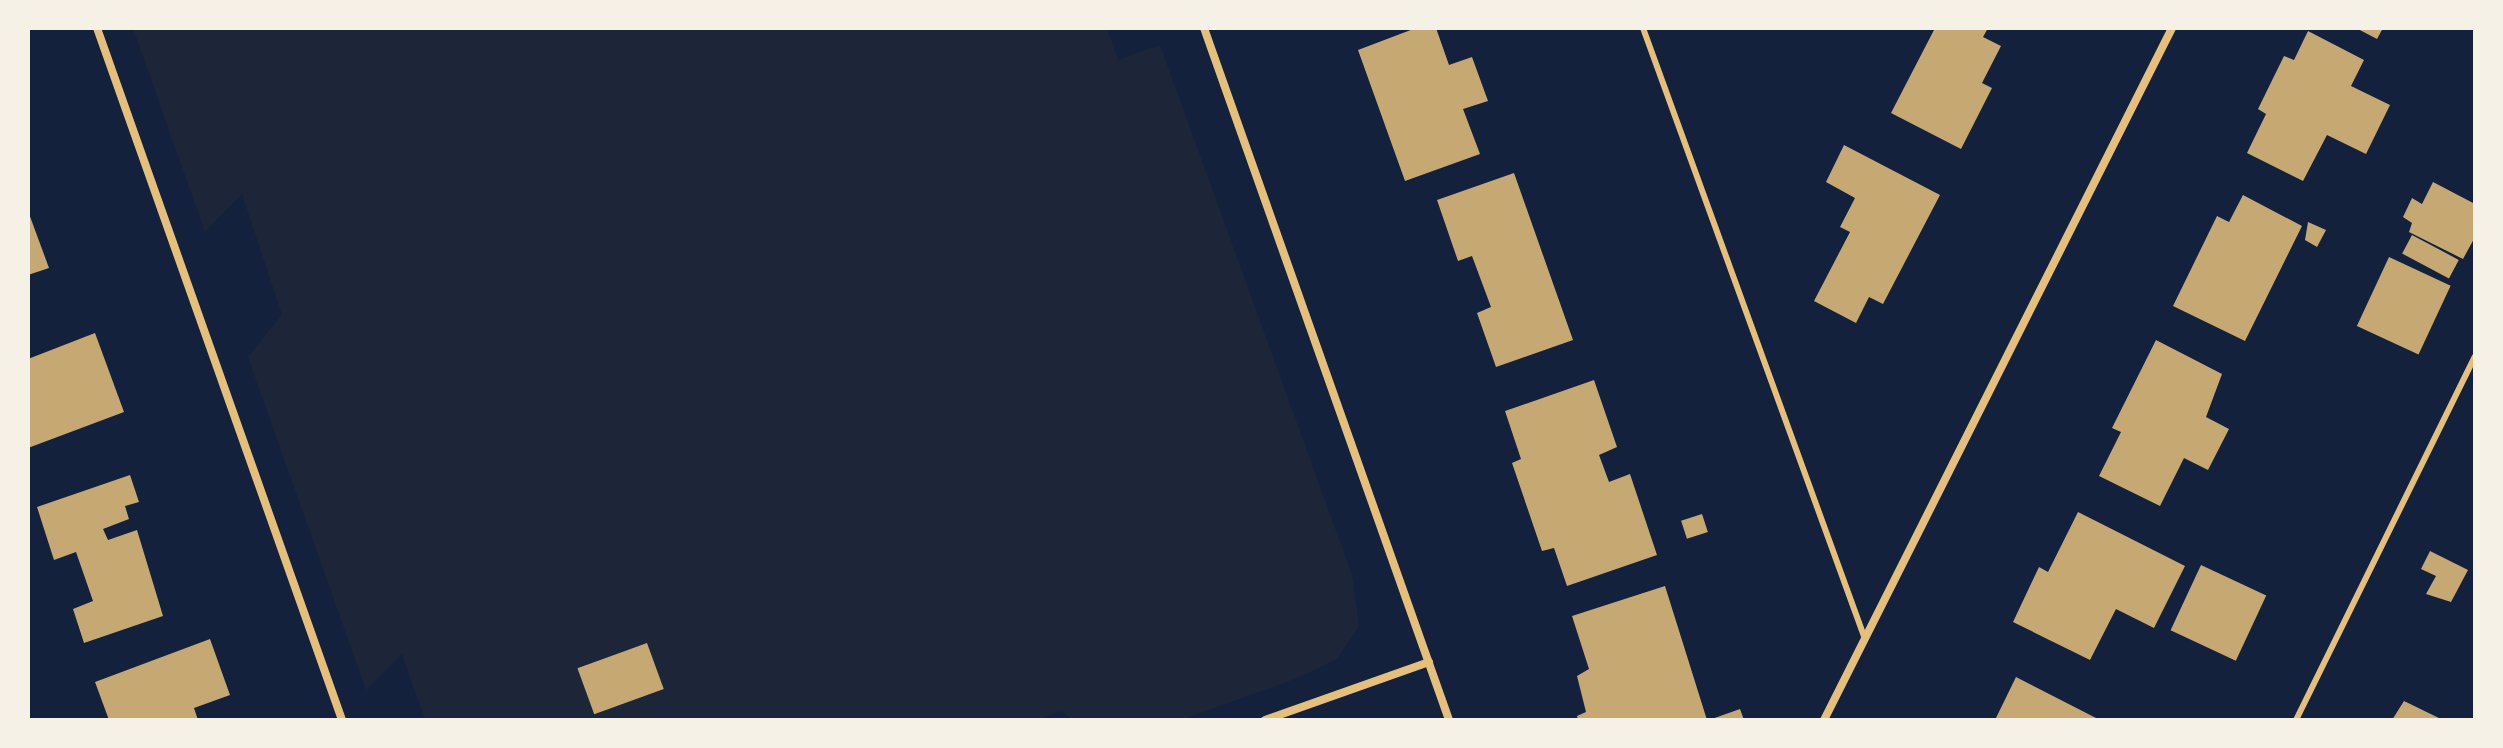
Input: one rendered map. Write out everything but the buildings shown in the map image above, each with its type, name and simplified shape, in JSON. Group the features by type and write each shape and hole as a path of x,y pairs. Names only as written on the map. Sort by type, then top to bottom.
{"street":[{"path":"97,28 342,720"},
{"path":"1204,28 1449,720"},
{"path":"1824,720 2172,28"},
{"path":"1265,720 1429,662"}],"lane":[{"path":"1643,28 1865,639"},
{"path":"2296,720 2475,357"}],"shaded area":[{"path":"133,28 1107,28 1118,60 1160,45 1352,575 1359,626 1337,659 1295,679 1181,720 1072,720 1062,711 1036,720 425,720 402,654 366,690 248,357 282,315 242,194 205,232"}]}
